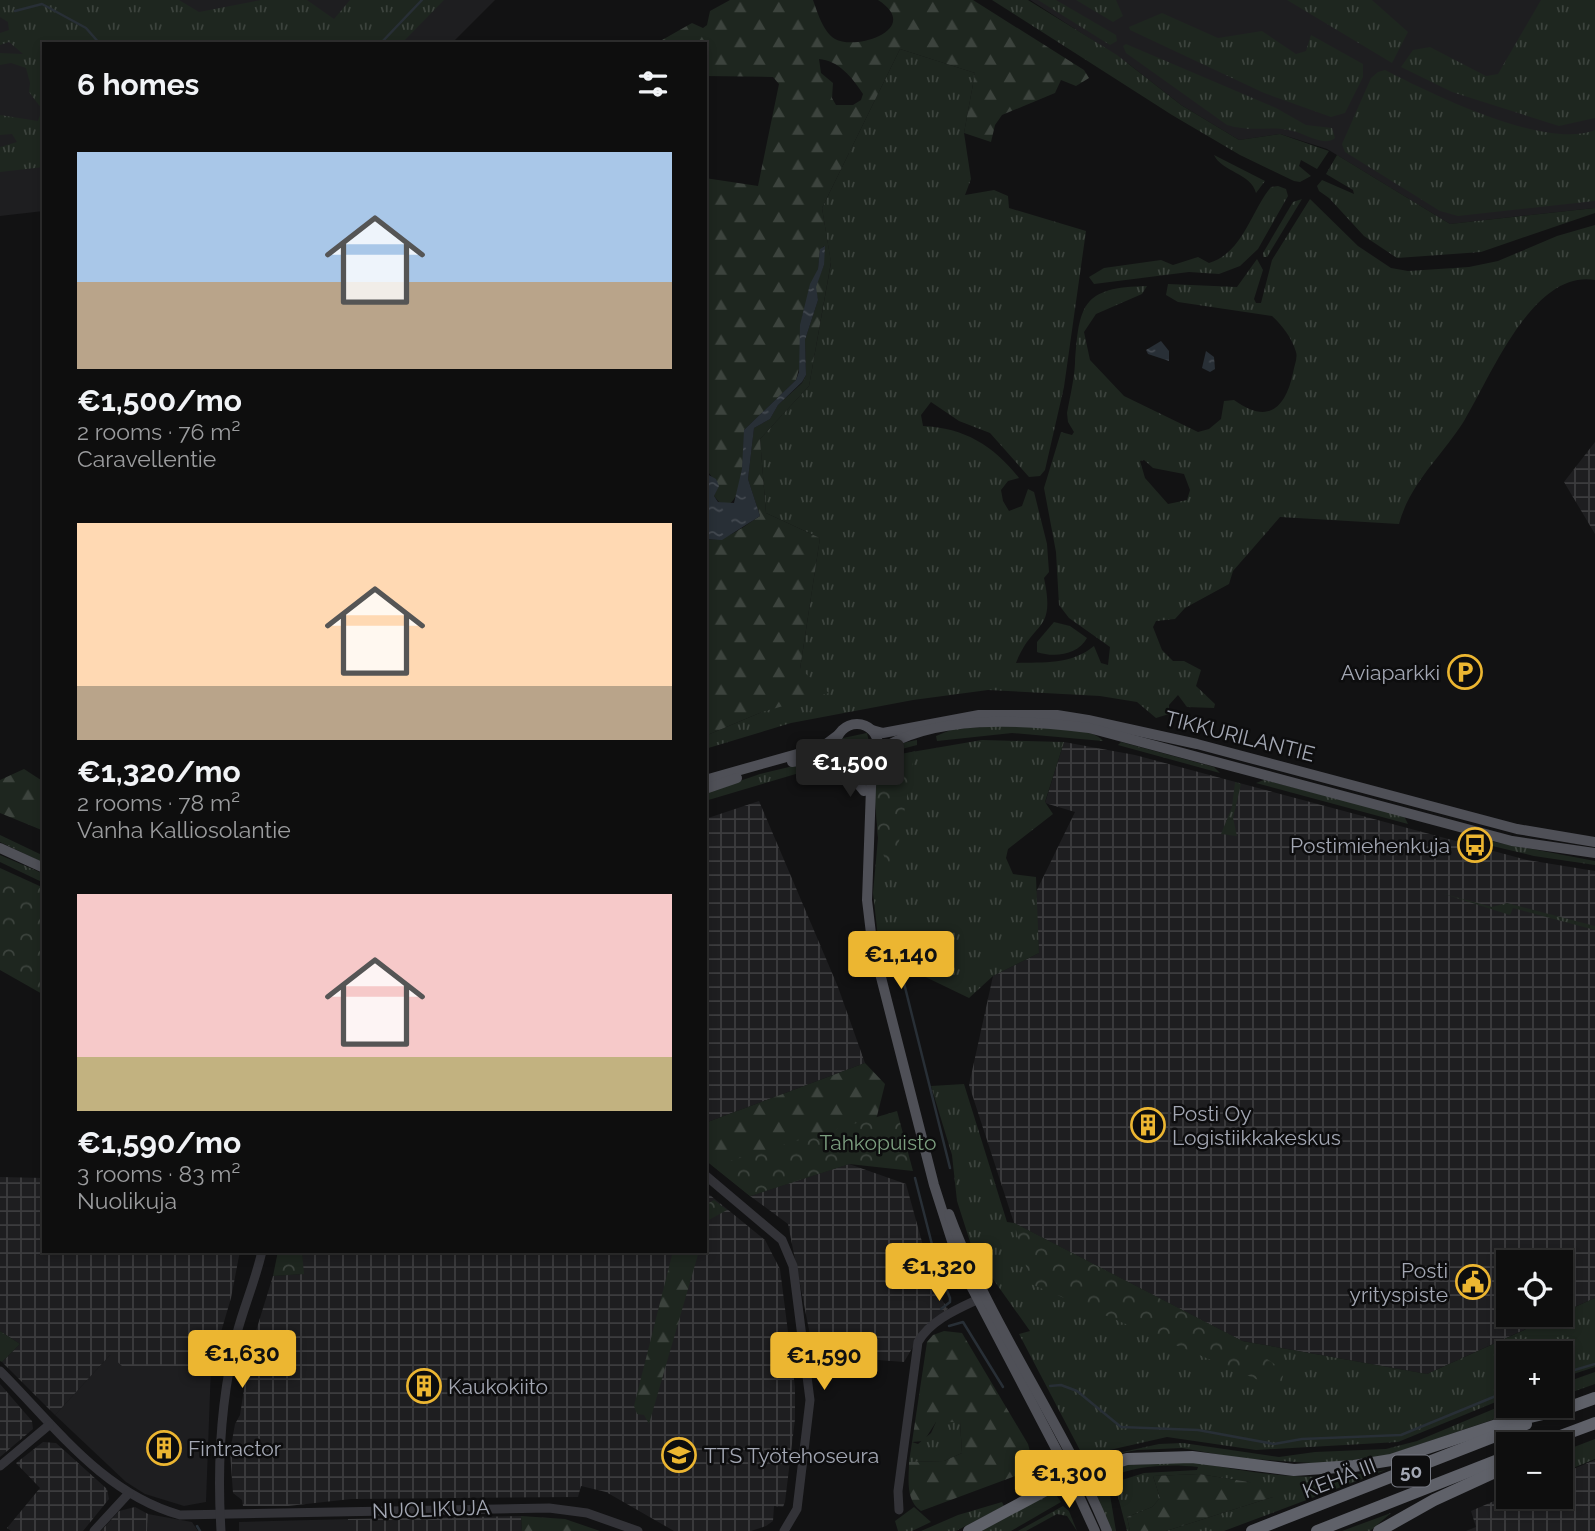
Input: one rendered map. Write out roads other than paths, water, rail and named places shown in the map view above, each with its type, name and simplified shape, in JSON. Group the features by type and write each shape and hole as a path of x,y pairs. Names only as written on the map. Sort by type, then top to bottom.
{"highway":[{"name":"KEHÄ III","path":"1573,1406 1595,1398"},
{"path":"969,1531 1076,1475 1127,1459 1170,1455 1294,1470 1354,1466 1391,1460 1525,1418"},
{"name":"KEHÄ III","path":"1252,1531 1543,1418"},
{"path":"1570,1432 1595,1423"},
{"name":"KEHÄ III","path":"1317,1531 1496,1461"},
{"path":"1379,1531 1434,1500 1496,1472"}],"main road":[{"name":"TIKKURILANTIE","path":"872,730 883,733 979,715 1078,718 1209,747 1517,829 1595,842"},
{"name":"TIKKURILANTIE","path":"874,756 911,734 979,723 1054,724 1089,728 1512,841 1595,853"},
{"path":"707,779 822,747 852,724 860,724 872,730 877,740 867,900 872,942 947,1228 1107,1531"},
{"path":"838,735 836,747 858,774 872,821"},
{"path":"707,788 813,758 864,765 874,756"},
{"path":"813,758 847,770 864,791"},
{"path":"0,848 42,867"},
{"path":"1076,1475 1095,1531"}],"street":[{"path":"707,1177 769,1227 785,1244 793,1266 810,1401 797,1509 784,1531"},
{"path":"221,1531 221,1442 229,1375 237,1333 261,1253"},
{"path":"899,1510 898,1492 918,1342 928,1328 982,1298"},
{"name":"NUOLIKUJA","path":"0,1371 49,1425 116,1485 150,1507 180,1515 549,1508 587,1513 638,1531"},
{"path":"0,1466 49,1425"},
{"path":"94,1531 129,1493"}],"water":[{"path":"825,246 824,265 816,287 818,300 805,340 806,375 778,405 770,419 754,428 748,479 760,516 722,540 707,539 707,474 716,479 719,486 714,496 718,502 734,503 742,469 744,430 796,380 799,372 800,325 810,284 818,269 820,249"},
{"path":"1161,341 1169,351 1169,361 1148,354 1146,350"},
{"path":"1206,351 1214,357 1215,369 1210,372 1202,368"}],"waterway":[{"path":"382,42 422,0"},
{"path":"15,11 42,4 86,28 98,42"},
{"path":"899,963 950,1168"},
{"path":"915,1178 938,1268 950,1298 950,1302 941,1309"},
{"path":"949,1326 963,1322 1003,1387"},
{"path":"1573,1370 1595,1364"},
{"path":"1050,1386 1061,1385 1077,1391 1121,1427 1198,1430 1274,1444 1302,1439 1401,1435 1496,1396"},
{"path":"197,1526 200,1531"}],"place":[{"name":"Aviaparkki","path":"1465,672"},
{"name":"Postimiehenkuja","path":"1475,845"},
{"name":"Posti Oy Logistiikkakeskus","path":"1148,1125"},
{"name":"Posti yrityspiste","path":"1473,1282"},
{"name":"Kaukokiito","path":"424,1386"},
{"name":"Fintractor","path":"164,1448"},
{"name":"TTS Työtehoseura","path":"679,1455"}],"park label":[{"name":"Tahkopuisto","path":"878,1142"}]}
